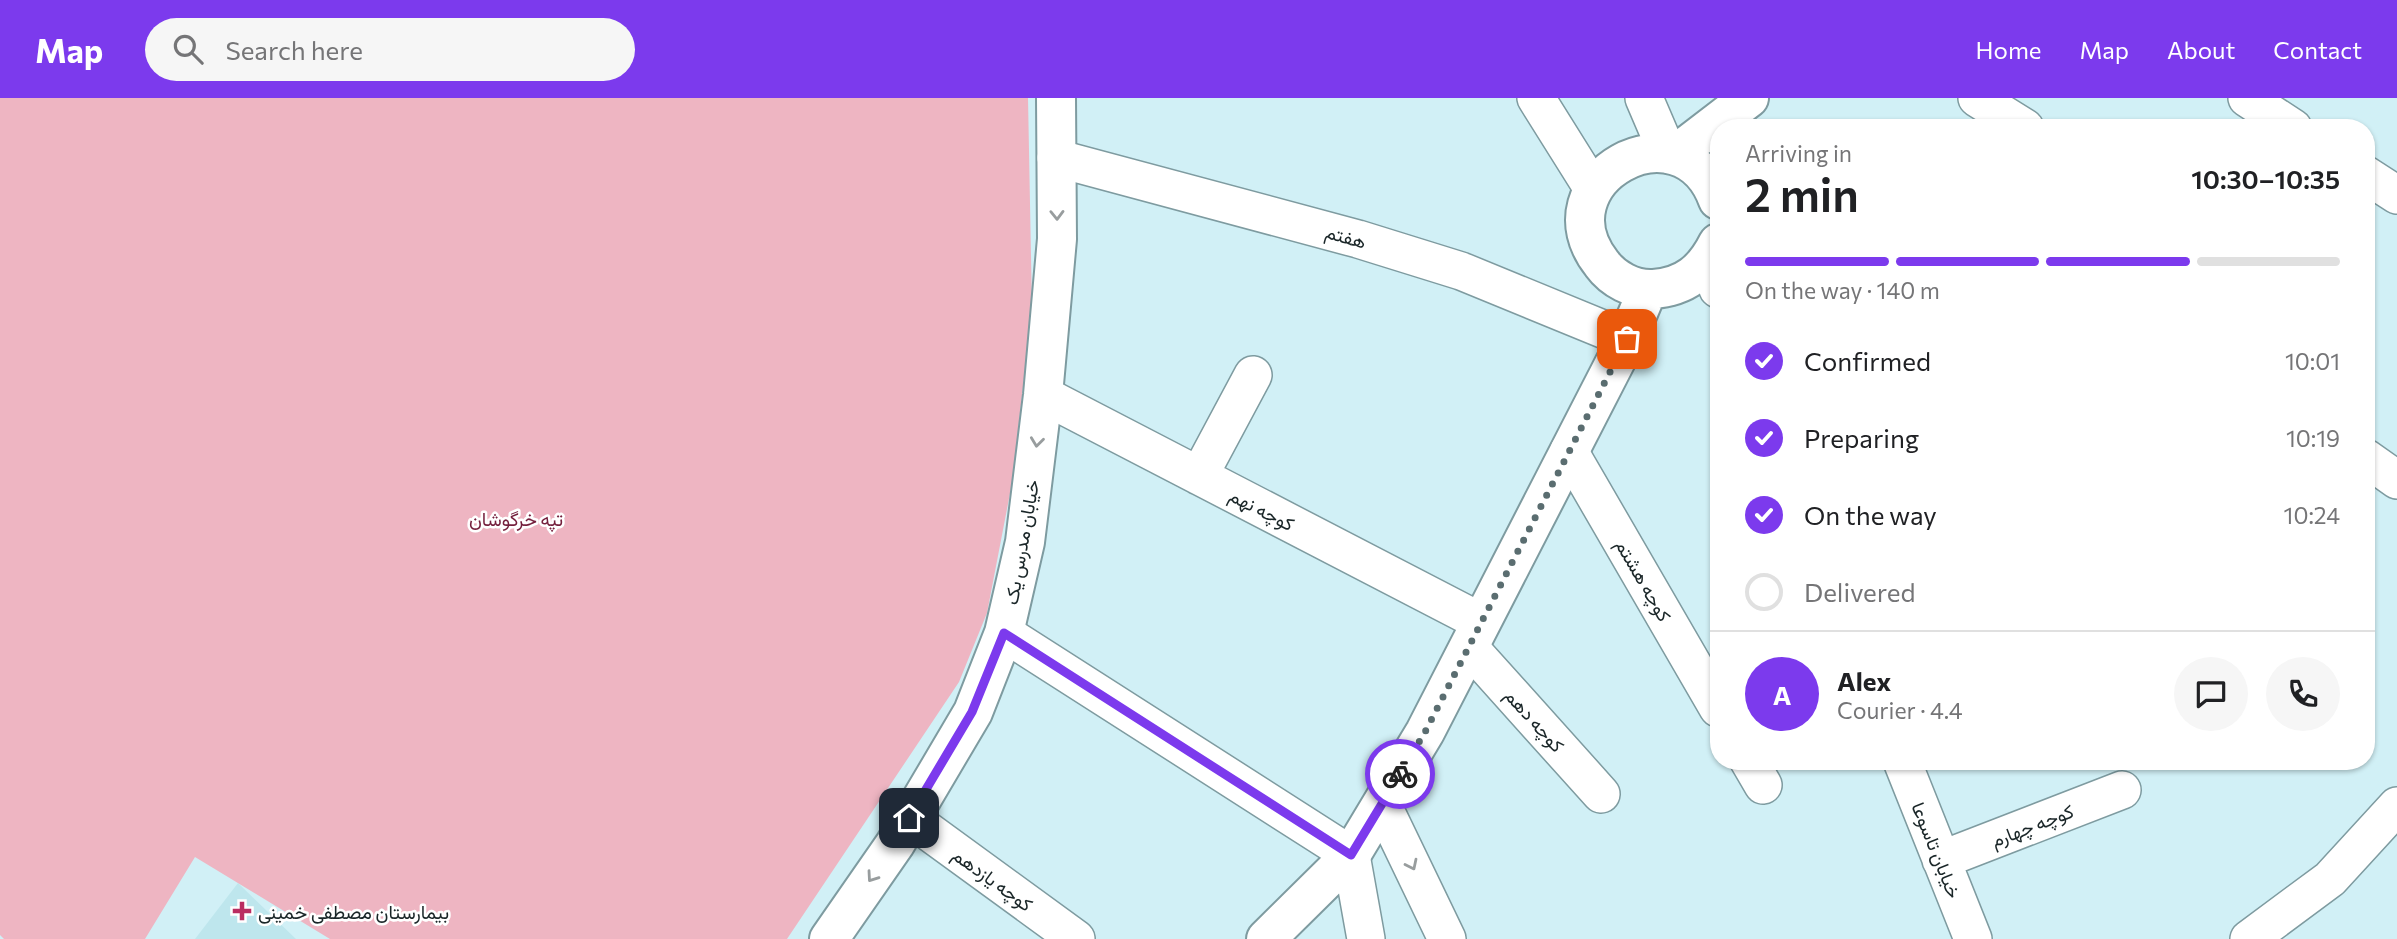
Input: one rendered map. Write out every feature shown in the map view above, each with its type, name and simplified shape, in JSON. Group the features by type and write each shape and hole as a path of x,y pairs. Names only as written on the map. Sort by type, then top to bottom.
{"street":[{"name":"خیابان مدرس یک","path":"829,939 909,818 972,712 1004,633 1025,542 1043,395 1057,239 1056,98"},
{"path":"1536,98 1593,189"},
{"path":"1644,98 1672,154 1707,177 1710,183"},
{"path":"1720,119 1749,98"},
{"path":"1762,119 1773,98"},
{"path":"1977,98 2011,119"},
{"path":"2247,98 2279,119"},
{"path":"1710,126 1672,154 1650,153 1633,156 1603,175 1593,189 1586,210 1586,233 1594,254 1607,272 1617,278 1648,289 1671,287 1710,268"},
{"name":"هفتم","path":"1056,158 1358,239 1461,271 1627,339"},
{"path":"2375,181 2397,195"},
{"path":"1266,939 1351,855 1425,732 1627,339 1648,289"},
{"path":"1199,476 1253,375"},
{"name":"کوچه نهم","path":"1043,395 1199,476 1475,634"},
{"name":"کوچه هشتم","path":"1569,451 1710,694"},
{"path":"2375,465 2397,481"},
{"path":"1004,633 1351,855 1366,939"},
{"name":"کوچه دهم","path":"1475,634 1601,794"},
{"name":"خیابان تاسوعا","path":"1906,770 1973,939"},
{"name":"کوچه چهارم","path":"1941,860 2122,790"},
{"path":"1382,804 1447,939"},
{"path":"2249,939 2330,879 2397,806"},
{"name":"کوچه یازدهم","path":"909,818 1076,939"}],"shaded area":[{"name":"بیمارستان مصطفی خمینی","path":"238,883 296,939 195,939"}],"green space":[{"name":"تپه خرگوشان","path":"0,98 1028,98 1032,308 1012,483 987,613 959,682 787,939 330,939 195,857 145,939 4,939 0,935"}],"way so far":[{"path":"1400,774 1425,732 1627,339"}],"place":[{"name":"بیمارستان مصطفی خمینی","path":"242,911"}],"route":[{"path":"909,818 972,712 1004,633 1351,855 1400,774"}]}
